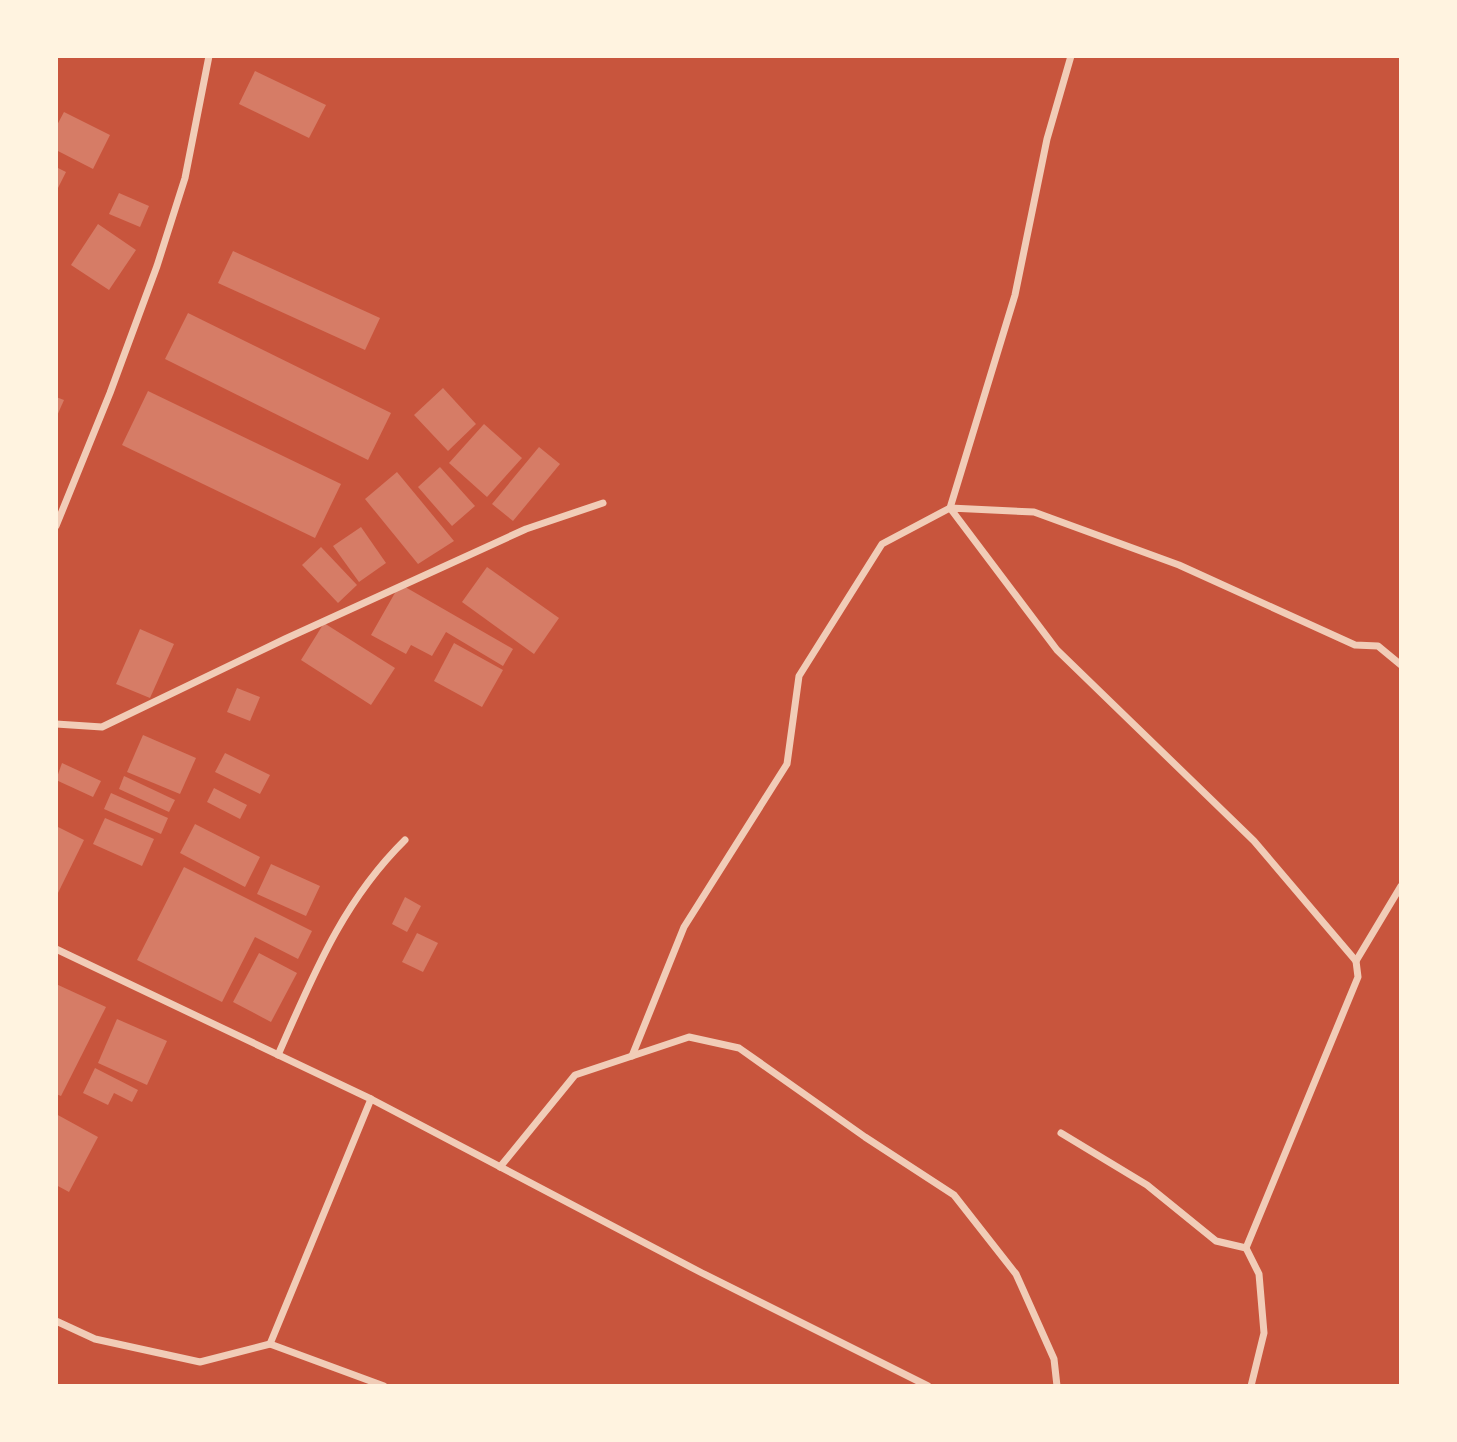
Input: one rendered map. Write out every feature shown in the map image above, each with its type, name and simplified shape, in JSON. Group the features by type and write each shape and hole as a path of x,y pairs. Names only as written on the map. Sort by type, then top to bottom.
{"street":[{"path":"56,526 110,393 157,266 185,178 209,56"},
{"path":"950,508 1015,295 1047,139 1071,56"},
{"path":"56,724 102,727 526,528 603,503"},
{"path":"950,508 1056,650 1254,841 1356,961 1358,977 1246,1248 1259,1274 1264,1333 1251,1386"},
{"path":"632,1056 684,927 787,764 799,676 882,544 950,508 1034,512 1179,565 1355,645 1378,646 1401,665"},
{"path":"278,1055 333,934 379,865 405,840"},
{"path":"1356,961 1401,886"},
{"path":"56,950 372,1100 714,1279 928,1386"},
{"path":"500,1167 575,1076 689,1037 739,1048 865,1137 954,1195 1016,1274 1054,1359 1057,1386"},
{"path":"271,1344 372,1100"},
{"path":"1061,1133 1147,1185 1216,1241 1246,1248"},
{"path":"56,1321 95,1339 200,1362 271,1344 384,1386"}],"building":[{"path":"255,71 326,105 309,138 239,104"},
{"path":"64,112 110,135 93,169 56,150 56,127"},
{"path":"56,167 66,172 56,192"},
{"path":"119,193 149,206 140,227 109,214"},
{"path":"98,224 136,250 109,290 71,265"},
{"path":"233,251 380,318 365,350 218,283"},
{"path":"188,313 391,413 368,460 165,359"},
{"path":"443,388 476,424 448,451 414,415"},
{"path":"148,391 341,484 315,538 122,445"},
{"path":"56,397 64,400 56,418"},
{"path":"484,424 522,458 487,497 449,463"},
{"path":"539,447 560,464 513,521 492,504"},
{"path":"440,467 475,506 452,526 418,487"},
{"path":"397,472 454,541 418,564 365,499"},
{"path":"361,527 386,563 359,582 333,546"},
{"path":"321,547 357,585 338,603 302,565"},
{"path":"487,567 559,618 534,654 462,602"},
{"path":"400,584 513,649 503,666 446,632 432,656 411,645 406,654 371,635"},
{"path":"324,623 395,668 371,705 301,660"},
{"path":"140,629 174,644 150,698 116,684"},
{"path":"454,643 503,670 482,707 434,681"},
{"path":"237,688 260,697 250,721 227,712"},
{"path":"143,735 196,758 180,794 127,772"},
{"path":"225,753 270,775 260,794 215,772"},
{"path":"62,763 101,781 93,797 56,780"},
{"path":"124,776 175,800 169,812 119,789"},
{"path":"214,788 247,805 240,819 207,802"},
{"path":"111,793 168,818 161,834 104,809"},
{"path":"105,818 154,839 142,866 93,844"},
{"path":"195,824 260,857 245,887 180,853"},
{"path":"56,826 84,840 56,897"},
{"path":"271,864 320,886 306,916 257,894"},
{"path":"184,867 312,931 298,959 255,937 222,1002 137,960"},
{"path":"405,897 421,906 407,932 392,924"},
{"path":"417,933 438,943 423,972 402,962"},
{"path":"259,953 297,973 271,1022 233,1002"},
{"path":"56,984 106,1007 61,1096 56,1094"},
{"path":"117,1019 167,1041 147,1085 98,1063"},
{"path":"95,1068 138,1090 132,1102 114,1093 108,1105 83,1093"},
{"path":"56,1114 98,1137 69,1192 56,1185"}]}
